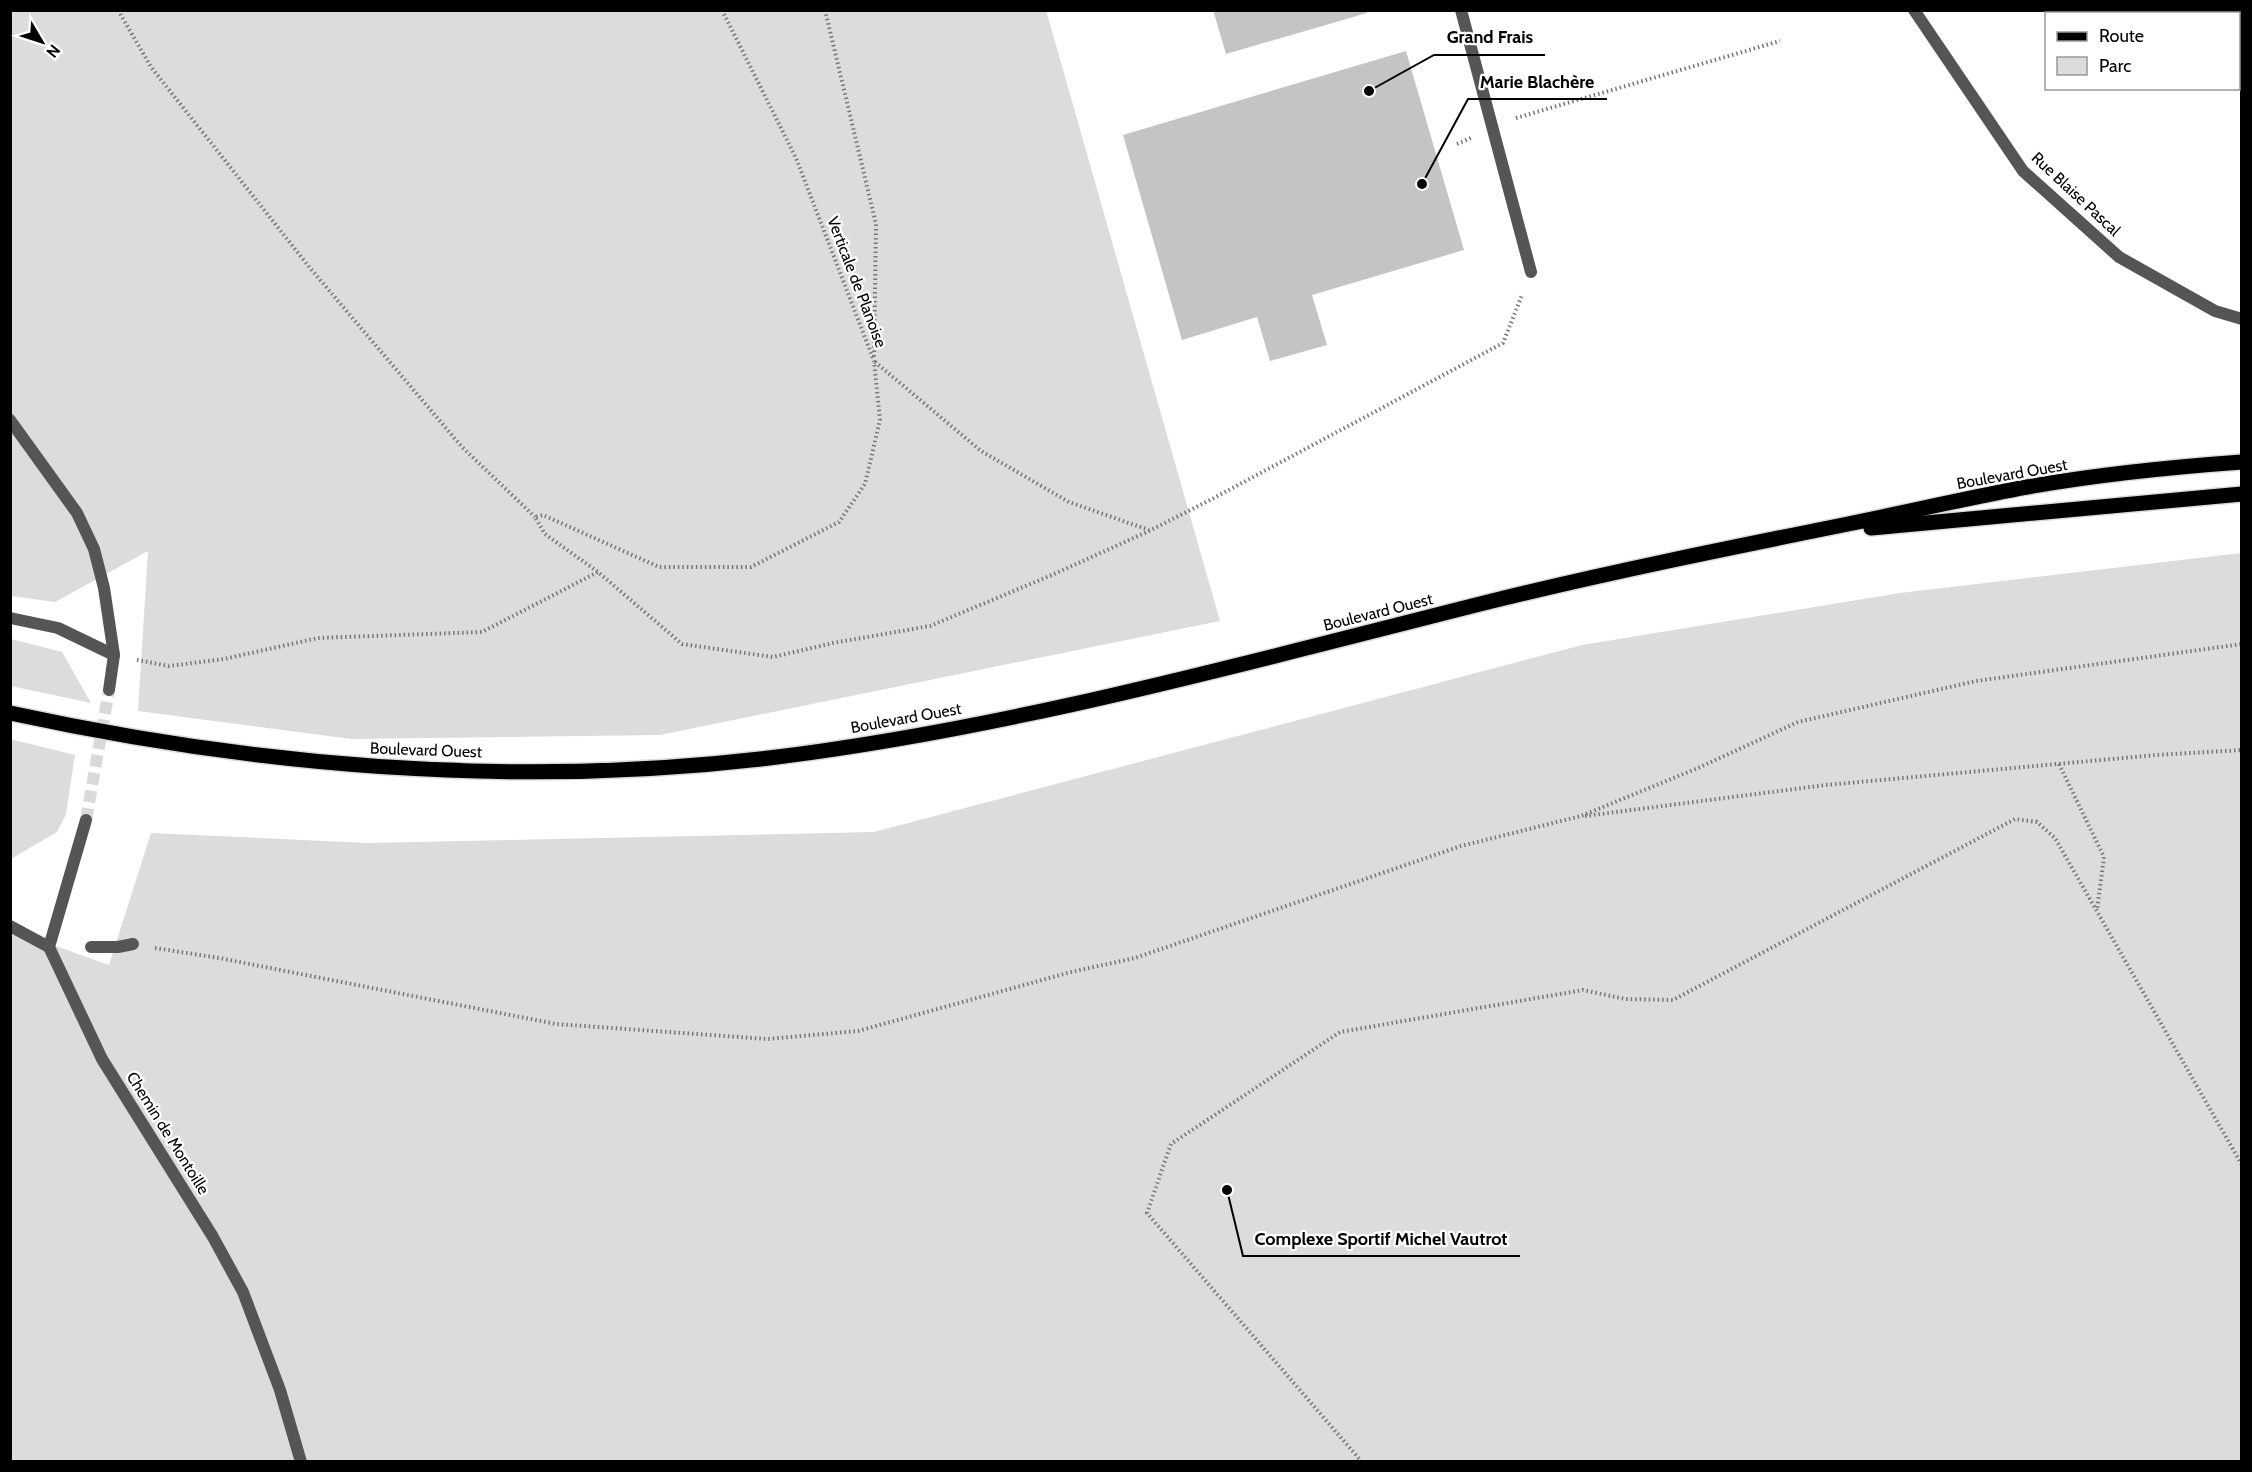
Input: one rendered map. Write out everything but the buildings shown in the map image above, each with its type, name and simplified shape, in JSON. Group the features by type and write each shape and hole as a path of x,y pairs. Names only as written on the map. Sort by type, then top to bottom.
{"main road":[{"name":"Boulevard Ouest","path":"10,712 202,748 378,767 554,771 765,758 915,736 1108,698 1530,592 2030,487 2195,465 2241,462"},
{"name":"Boulevard Ouest","path":"1791,536 2241,494"}],"street":[{"path":"1461,10 1531,272"},
{"name":"Rue Blaise Pascal","path":"1914,10 2023,171 2119,257 2215,311 2241,319"},
{"path":"10,420 77,513 94,549 104,588 114,655 109,690"},
{"path":"10,618 58,628 114,655"},
{"path":"10,926 49,947 86,820"},
{"path":"91,946 118,947 133,944"},
{"name":"Chemin de Montoille","path":"49,947 102,1059 213,1237 243,1292 276,1381 301,1461"}],"path":[{"path":"118,10 152,67 310,268 462,447 535,517 544,534 598,572 682,644 773,657 930,626 1149,531 1503,343 1531,272"},
{"name":"Verticale de Planoise","path":"535,517 543,515 659,567 751,567 839,522 864,484 880,420 874,361 796,158 722,10"},
{"path":"825,10 876,224 874,361 981,451 1069,502 1149,531"},
{"path":"1457,144 1513,119 1780,41"},
{"path":"114,655 169,666 224,659 318,638 482,632 598,572"},
{"path":"1581,816 1698,768 1798,722 1976,681 2241,644"},
{"path":"133,944 219,958 556,1024 767,1039 847,1032 901,1020 1071,972 1135,958 1461,846 1581,816 1826,785 2156,755 2241,750"},
{"path":"2060,764 2104,857 2097,911"},
{"path":"1362,1461 1147,1213 1171,1144 1340,1032 1583,990 1625,999 1673,1000 2015,819 2037,822 2055,838 2241,1165"}],"green space":[{"path":"1046,10 1220,621 660,735 351,739 138,711 148,551 55,602 11,596 11,11"},
{"path":"2241,553 2241,1461 11,1462 11,930 109,965 151,833 368,843 874,832 1582,645 1900,593"},
{"path":"11,639 62,652 91,703 11,686"},
{"path":"10,739 75,755 66,814 57,832 11,859"}],"tunnel":[{"path":"86,820 109,690"}],"place":[{"name":"Grand Frais","path":"1369,91"},
{"name":"Marie Blachère","path":"1422,184"},
{"name":"Complexe Sportif Michel Vautrot","path":"1227,1190"}]}
